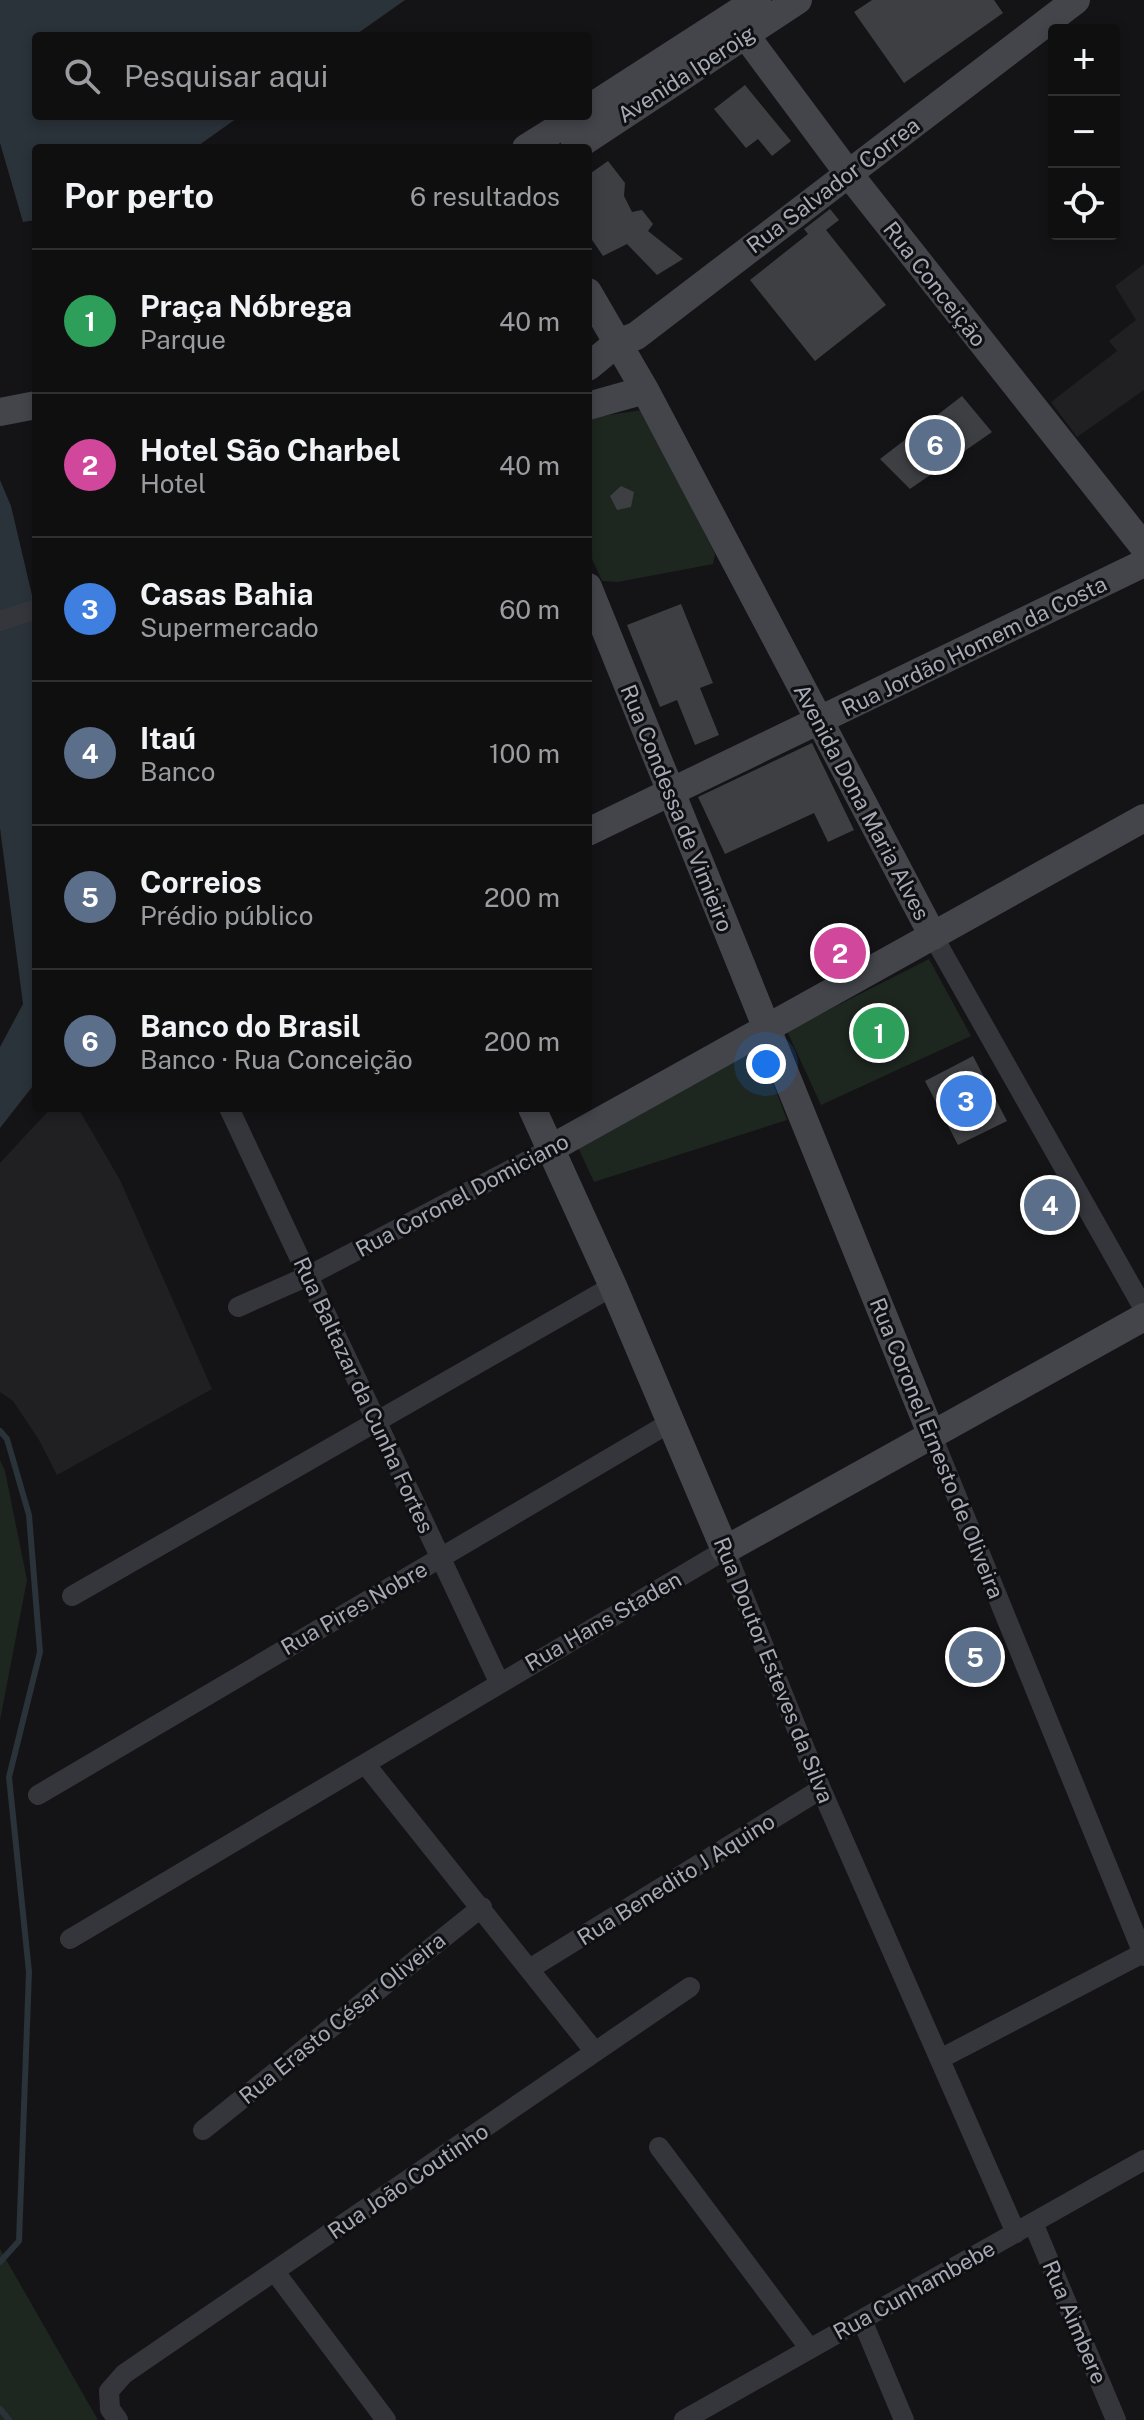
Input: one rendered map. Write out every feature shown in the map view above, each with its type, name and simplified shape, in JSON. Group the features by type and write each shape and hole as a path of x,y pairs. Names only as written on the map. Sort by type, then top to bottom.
{"street":[{"name":"Avenida Iperoig","path":"580,144 717,51 757,0"},
{"name":"Avenida Iperoig","path":"592,107 739,26 798,0"},
{"name":"Rua Salvador Correa","path":"592,364 617,343 636,336 1076,0"},
{"name":"Rua Conceição","path":"739,26 848,173 1144,547"},
{"path":"532,144 571,120"},
{"name":"Avenida Dona Maria Alves","path":"592,299 645,390 933,936 1144,1309"},
{"path":"592,405 645,390"},
{"path":"0,412 32,406"},
{"name":"Rua Jordão Homem da Costa","path":"592,830 1144,563"},
{"name":"Rua Condessa de Vimieiro","path":"592,597 767,1029"},
{"path":"0,621 32,610"},
{"name":"Rua Coronel Domiciano","path":"238,1307 308,1276 550,1149 1144,818"},
{"name":"Rua Coronel Ernesto de Oliveira","path":"767,1029 1143,1954"},
{"name":"Rua Baltazar da Cunha Fortes","path":"231,1112 499,1682"},
{"name":"Rua Doutor Esteves da Silva","path":"534,1112 671,1422 821,1789 940,2059 1024,2228"},
{"path":"72,1596 613,1286"},
{"name":"Rua Hans Staden","path":"70,1939 725,1550 1144,1317"},
{"name":"Rua Pires Nobre","path":"38,1795 671,1422"},
{"path":"366,1765 595,2052"},
{"name":"Rua Benedito J Aquino","path":"531,1968 821,1789"},
{"name":"Rua Erasto César Oliveira","path":"203,2130 482,1907"},
{"path":"940,2059 1143,1954"},
{"name":"Rua João Coutinho","path":"118,2420 110,2409 109,2391 124,2374 690,1987"},
{"path":"659,2147 810,2349"},
{"name":"Rua Cunhambebe","path":"684,2420 1144,2160"},
{"name":"Rua Aimbere","path":"1024,2228 1116,2420"},
{"path":"275,2272 386,2420"},
{"path":"862,2320 904,2420"}],"shaded area":[{"path":"0,0 405,0 360,32 32,32 32,120 234,120 201,144 32,144 32,221 23,222 0,143"},
{"path":"1144,264 1144,390 1077,437 1051,402 1117,351 1109,341 1136,320 1115,286"},
{"path":"643,410 715,554 713,564 618,582 602,581 592,559 592,417"},
{"path":"0,480 11,506 32,595 32,1087 0,1128 0,1047 23,1004 0,828"},
{"path":"929,959 971,1036 821,1105 787,1031"},
{"path":"758,1043 787,1120 594,1182 577,1145"},
{"path":"47,1112 80,1112 120,1180 212,1389 57,1475 39,1440 13,1401 0,1392 0,1163"},
{"path":"0,1460 5,1471 27,1580 0,1720"},
{"path":"0,2249 98,2420 0,2420"}],"building":[{"path":"872,0 994,0 1003,13 904,83 854,12"},
{"path":"745,85 791,141 772,156 758,139 746,148 714,109"},
{"path":"608,161 625,183 624,196 632,212 642,210 653,224 648,231 683,259 657,275 627,244 603,256 592,240 592,172"},
{"path":"830,209 839,220 826,230 886,305 815,361 750,280 808,234 804,229"},
{"path":"962,396 992,432 910,489 880,459"},
{"path":"621,486 634,492 631,507 617,510 610,496"},
{"path":"681,604 713,683 700,688 719,735 695,745 677,700 660,707 627,625"},
{"path":"812,743 854,830 828,842 814,813 725,854 698,797"},
{"path":"973,1056 1007,1121 958,1145 925,1081"}],"waterway":[{"path":"0,1431 7,1439 29,1515 40,1652 9,1777 29,1972 19,2241 0,2262"},
{"path":"0,2409 9,2420"}],"place":[{"name":"Banco do Brasil","path":"935,445"},
{"name":"Hotel São Charbel","path":"840,953"},
{"name":"Praça Nóbrega","path":"879,1033"},
{"name":"Casas Bahia","path":"966,1101"},
{"name":"Itaú","path":"1050,1205"},
{"name":"Correios","path":"975,1657"}]}
